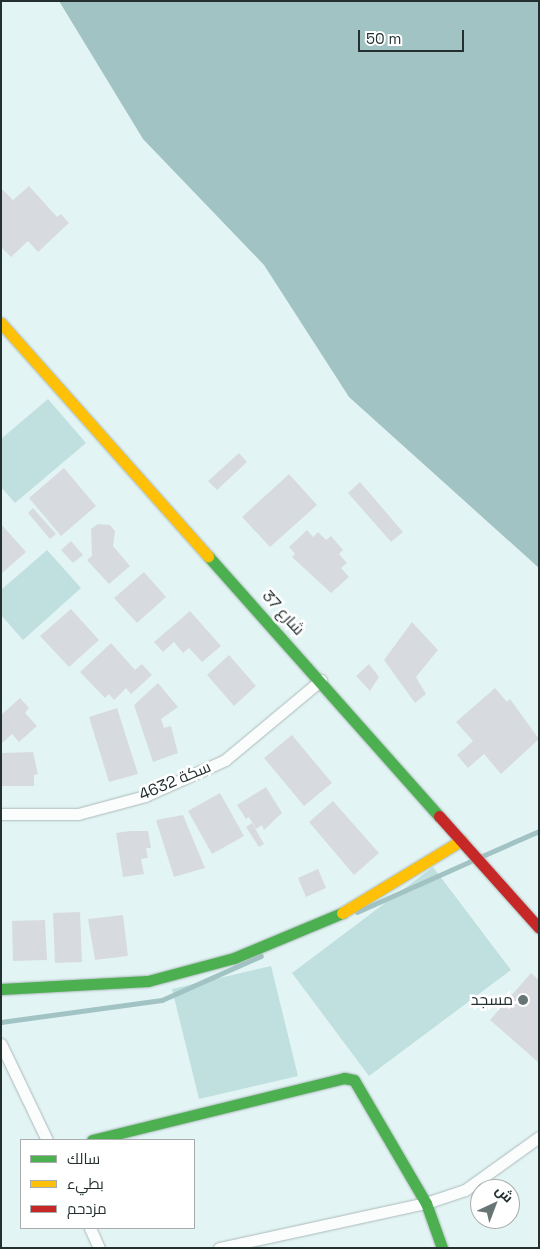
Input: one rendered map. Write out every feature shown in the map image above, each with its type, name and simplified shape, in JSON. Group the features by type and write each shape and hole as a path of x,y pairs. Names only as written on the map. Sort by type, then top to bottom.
{"street":[{"name":"شارع 37","path":"1,323 321,680 539,928"},
{"name":"سكة 4632","path":"1,814 78,814 145,796 225,760 321,680"},
{"path":"1,989 148,981 234,958 334,918 462,840"},
{"path":"1,1044 46,1139"},
{"path":"96,1139 344,1078 354,1080 426,1203 442,1248"},
{"path":"219,1248 250,1244 426,1203 465,1190 539,1137"},
{"path":"90,1229 99,1248"}],"shaded area":[{"path":"59,1 539,1 539,568 349,397 264,265 143,139"},
{"path":"48,399 86,443 15,503 1,487 1,439"},
{"path":"47,550 81,588 23,640 1,615 1,590"},
{"path":"433,867 511,970 369,1076 292,973"},
{"path":"271,966 298,1076 199,1099 172,989"}],"building":[{"path":"29,186 57,217 61,214 69,223 38,252 28,241 11,257 1,247 1,188 13,200"},
{"path":"239,453 247,462 217,490 208,481"},
{"path":"64,468 96,506 61,536 29,498"},
{"path":"289,474 317,505 270,547 242,517"},
{"path":"360,482 403,532 391,542 348,493"},
{"path":"33,508 56,534 50,539 28,513"},
{"path":"1,524 26,552 1,574"},
{"path":"98,524 110,525 115,531 113,546 130,566 109,584 87,560 92,556 91,529"},
{"path":"307,530 313,537 318,532 326,540 331,536 343,550 339,554 347,563 341,568 349,577 331,593 292,557 295,554 289,547"},
{"path":"71,541 83,555 73,563 61,550"},
{"path":"144,572 166,597 137,623 114,598"},
{"path":"71,609 99,640 69,667 40,636"},
{"path":"190,611 221,646 202,662 189,648 183,653 174,642 163,652 154,642"},
{"path":"412,622 438,650 416,677 426,694 415,703 384,660"},
{"path":"111,643 135,670 142,664 152,675 131,694 126,688 114,700 109,694 105,698 80,672"},
{"path":"229,655 256,686 234,706 207,675"},
{"path":"369,664 379,677 370,691 356,676"},
{"path":"158,683 178,707 161,719 164,728 171,726 178,753 153,762 134,705"},
{"path":"495,688 507,702 510,699 539,739 501,774 484,754 468,768 457,755 473,741 456,722"},
{"path":"20,698 29,708 25,713 37,726 19,742 12,734 1,744 1,715"},
{"path":"117,708 138,774 109,782 89,717"},
{"path":"292,735 332,783 304,806 264,758"},
{"path":"33,752 38,774 34,775 34,786 1,786 1,753"},
{"path":"266,787 282,813 264,830 262,825 256,829 249,817 246,819 237,805"},
{"path":"220,793 244,836 212,854 188,811"},
{"path":"333,801 379,853 354,875 309,822"},
{"path":"183,815 205,868 174,877 156,820"},
{"path":"252,823 264,844 259,847 246,827"},
{"path":"148,831 151,848 146,848 148,858 141,859 144,874 123,877 116,833"},
{"path":"318,869 326,888 306,897 298,878"},
{"path":"80,912 82,962 55,963 53,913"},
{"path":"123,915 128,956 95,960 88,919"},
{"path":"45,920 47,960 13,961 12,921"},
{"name":"مسجد","path":"531,973 539,980 539,1063 490,1020"}],"waterway":[{"path":"480,857 539,831"},
{"path":"357,912 473,860"},
{"path":"1,1022 162,1000 261,956"}],"traffic: fast":[{"path":"208,556 439,816"},
{"path":"1,989 148,981 234,958 342,913"},
{"path":"96,1139 344,1078 354,1080 426,1203 442,1248"}],"traffic: slow":[{"path":"1,323 208,556"},
{"path":"342,913 462,840"}],"traffic: jam":[{"path":"439,816 539,928"}],"place":[{"name":"مسجد","path":"523,1000"}]}
